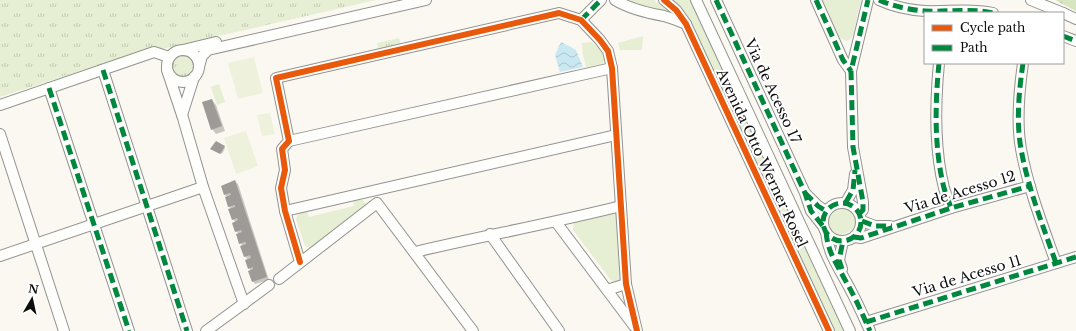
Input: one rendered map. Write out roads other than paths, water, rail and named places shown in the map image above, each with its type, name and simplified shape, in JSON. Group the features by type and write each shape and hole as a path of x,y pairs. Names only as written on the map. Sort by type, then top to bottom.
{"street":[{"path":"244,304 203,187 167,70 167,61 169,57 178,50 395,0"},
{"path":"182,115 202,56 208,50 426,0"},
{"path":"581,20 601,0"},
{"path":"615,0 650,14 666,17 686,24"},
{"name":"Avenida Otto Werner Rosel","path":"664,0 676,10 686,24 829,331"},
{"name":"Avenida Otto Werner Rosel","path":"696,0 850,331"},
{"name":"Via de Acesso 17","path":"716,0 805,193 811,211 825,229 827,244 837,267 844,277"},
{"path":"816,0 843,60 851,71"},
{"path":"861,217 857,208 846,202 835,204 826,210 823,221 825,229 831,237 843,241 854,237 861,227 863,202 852,130 851,71 868,0"},
{"path":"879,0 902,7 923,11 983,12"},
{"path":"1031,0 1061,12"},
{"path":"289,141 276,78 559,12 581,20 608,51 612,68 626,284 636,330"},
{"path":"1064,13 1076,19"},
{"path":"1064,36 1076,41"},
{"path":"183,50 193,53 199,67"},
{"path":"0,105 154,52 169,57"},
{"path":"939,64 936,131 943,182 951,208"},
{"path":"1023,64 1020,88 1019,131 1021,149 1030,186 1056,263"},
{"path":"300,262 285,211 281,188 285,170 282,149 289,141 612,68"},
{"path":"103,70 187,331"},
{"path":"167,70 172,78 181,82 190,80 194,77"},
{"path":"49,88 129,331"},
{"path":"0,134 64,331"},
{"path":"285,211 616,135"},
{"path":"846,202 853,190 856,164"},
{"name":"Via de Acesso 12","path":"854,237 861,238 951,208 1030,186"},
{"path":"0,256 203,187"},
{"path":"370,192 474,331"},
{"name":"Via de Acesso 17","path":"805,193 818,206 826,210"},
{"path":"278,279 377,203"},
{"path":"415,252 490,234 556,222 621,206"},
{"name":"Via de Acesso 12","path":"861,217 879,226 898,225"},
{"path":"556,222 636,330"},
{"path":"490,234 559,331"},
{"name":"Via de Acesso 17","path":"843,241 839,260 844,277 868,327"},
{"name":"Via de Acesso 11","path":"868,327 1076,257"},
{"path":"607,290 626,284"},
{"path":"206,331 269,285"}],"water":[{"path":"561,42 576,50 583,67 560,72 555,55"}]}
